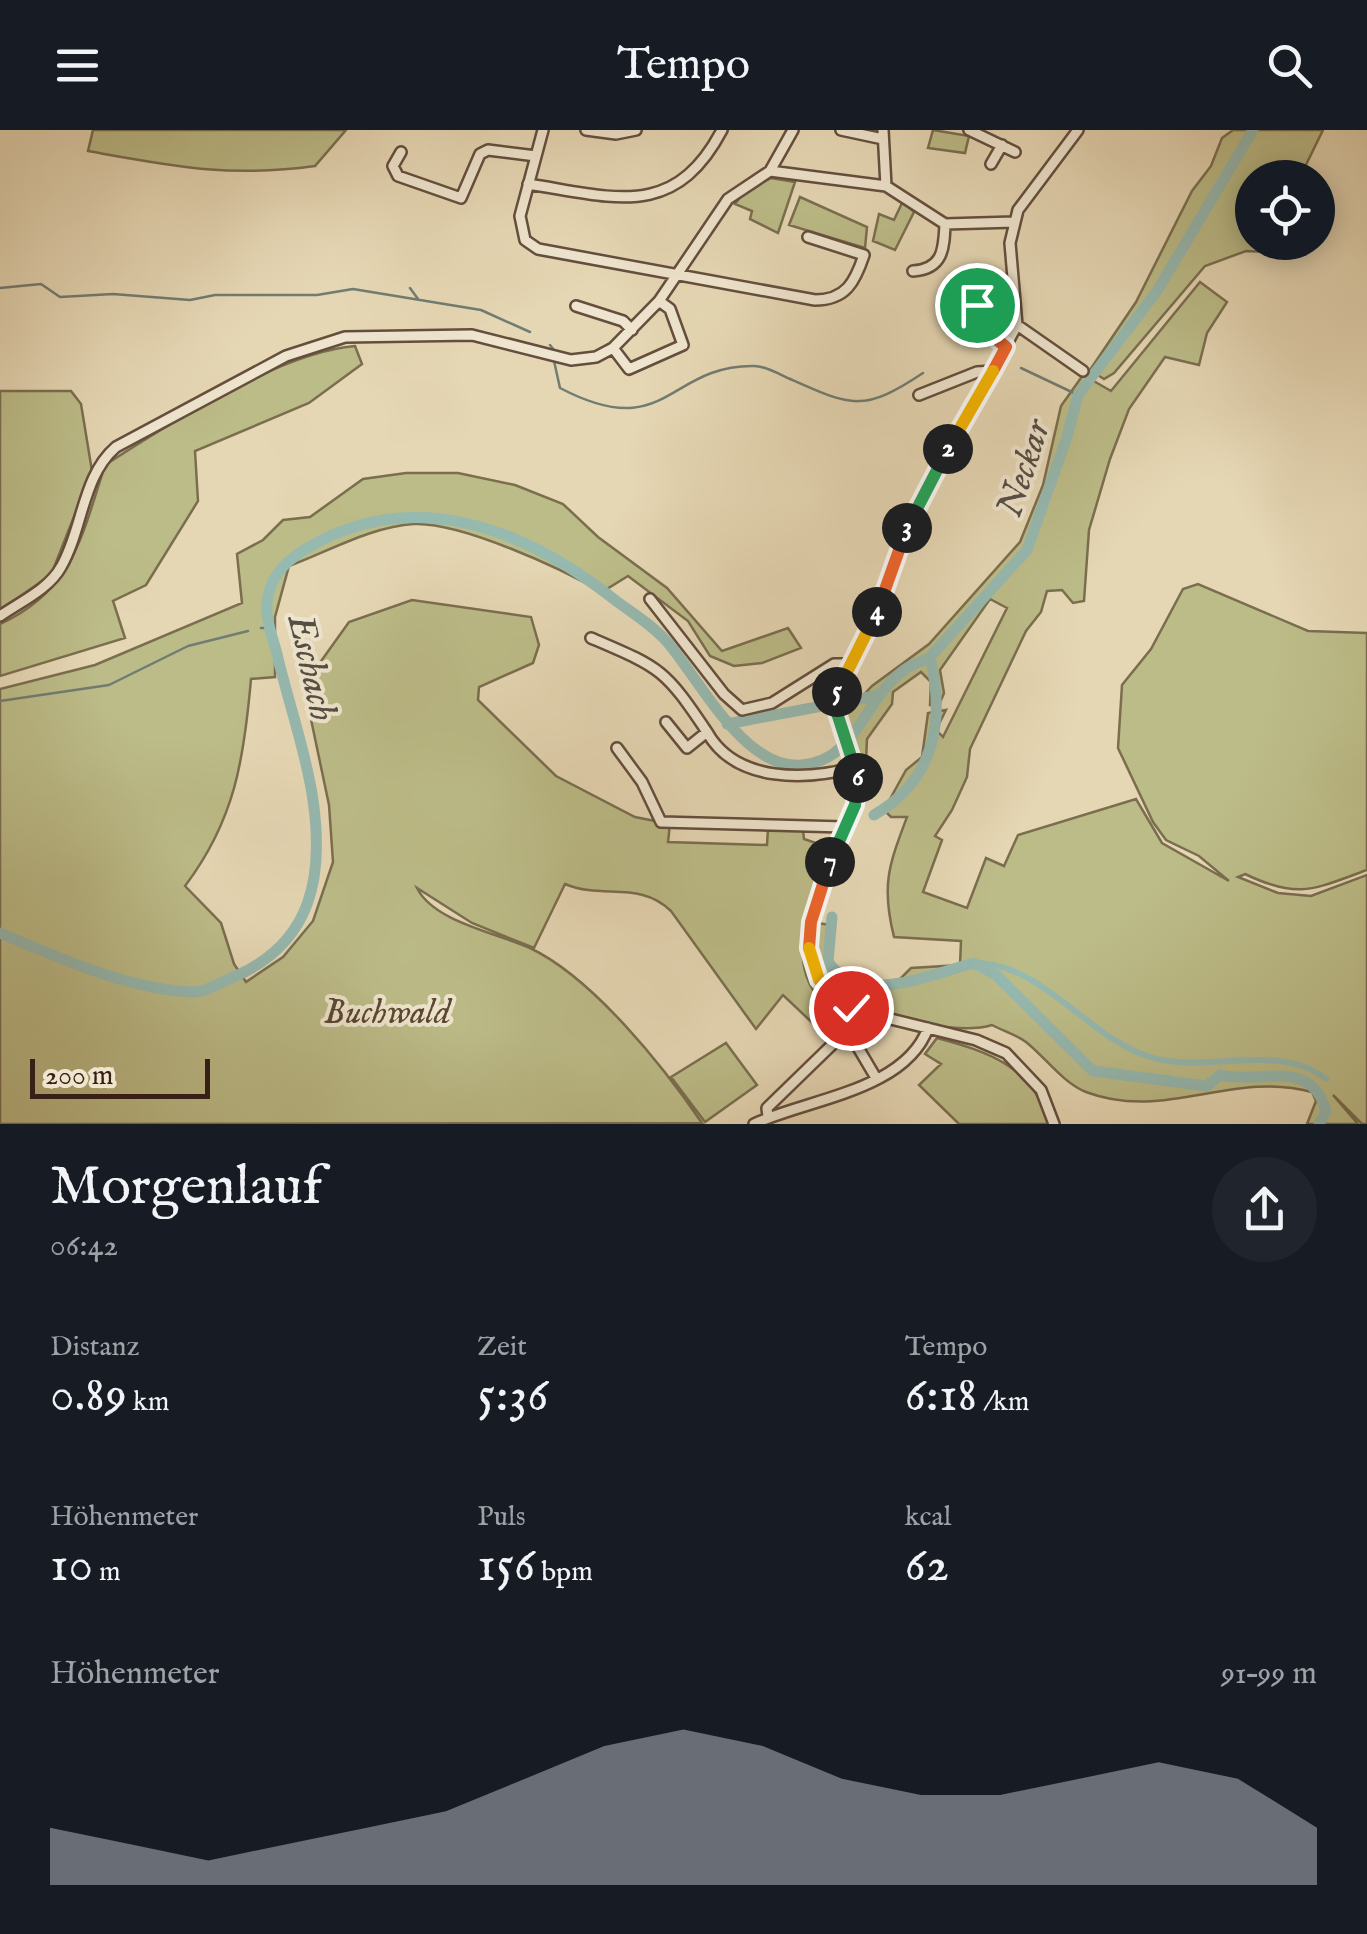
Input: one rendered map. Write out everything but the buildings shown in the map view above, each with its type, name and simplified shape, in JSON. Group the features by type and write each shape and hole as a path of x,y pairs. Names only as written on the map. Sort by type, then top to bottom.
{"street":[{"path":"543,130 520,231 538,249 815,300 838,296 853,284 864,255 808,236"},
{"path":"586,130 636,130"},
{"path":"528,184 631,200 657,196 700,164 722,130"},
{"path":"0,616 47,584 61,568 101,460 116,447 286,356 345,337 472,335 571,360 596,358 613,348 659,301 728,199 770,172 793,130"},
{"path":"841,130 883,135 886,186"},
{"path":"969,130 1015,152"},
{"path":"991,164 1002,130"},
{"path":"1054,1124 1046,1096 1012,1057 976,1040 851,1008 819,980 809,956 808,938 832,854 859,790 836,701 849,664 873,624 905,534 1017,325 1010,269 1014,222 1032,187 1078,130"},
{"path":"400,152 393,166 398,176 461,198 480,154 488,150 536,156"},
{"path":"770,172 886,186 945,224 1014,222"},
{"path":"913,271 938,262 944,252 945,224"},
{"path":"613,348 629,369 683,345 670,309 659,301"},
{"path":"971,314 984,303 985,330 1006,347"},
{"path":"576,306 623,321 632,330"},
{"path":"1017,325 1083,371"},
{"path":"919,396 977,372 992,371"},
{"path":"650,599 724,694 742,710 772,703 834,664 849,664"},
{"path":"591,638 656,666 670,678 726,754 774,775 815,776 856,767"},
{"path":"666,722 686,748 707,732"},
{"path":"617,748 642,782 661,822 844,827"},
{"path":"754,1124 876,1078 919,1046 928,1028"},
{"path":"768,1118 767,1108 838,1039 852,1039 876,1078"}],"green space":[{"path":"93,130 346,130 315,166 255,171 174,166 88,151"},
{"path":"933,130 969,136 965,153 928,148"},
{"path":"1233,130 1323,130 1308,160 1235,160 1235,255 1205,266 1114,373 1104,379 1090,370 1136,302 1192,191 1211,166 1222,138"},
{"path":"771,178 795,182 778,233 750,219 752,211 735,204 744,192"},
{"path":"800,197 867,227 865,248 789,225"},
{"path":"903,201 914,212 895,250 873,241 879,214 894,220"},
{"path":"1200,282 1227,302 1207,333 1199,365 1165,357 1129,409 1089,530 1084,601 1073,603 1062,590 1047,591 1041,612 1026,631 970,749 967,777 935,836 942,840 923,892 967,908 986,858 1004,866 1018,835 1136,799 1162,843 1229,881 1199,856 1166,840 1153,822 1118,748 1122,685 1151,649 1183,589 1198,584 1308,631 1367,633 1367,870 1306,889 1279,887 1245,874 1238,877 1278,893 1311,896 1367,875 1367,1124 1362,1124 1333,1095 1358,1124 1307,1124 1316,1101 1312,1092 1283,1087 1254,1087 1144,1102 1086,1092 1018,1037 992,1025 951,1028 873,1008 832,984 816,959 817,923 831,925 831,958 836,969 855,981 883,982 900,979 911,968 960,965 961,941 894,937 888,903 889,876 907,817 891,817 884,810 906,770 922,757 928,713 946,710 936,730 943,737 1007,608 990,599 940,670 944,693 939,705 930,705 931,682 921,672 893,692 892,704 867,739 865,783 843,717 872,686 929,644 1020,542 1043,485 1061,406 1083,375 1111,391"},
{"path":"355,346 362,364 309,403 195,451 198,501 146,585 113,601 125,638 0,676 0,624 25,610 60,577 81,537 105,465 192,411 260,375 325,351"},
{"path":"0,391 71,391 81,404 92,471 51,575 0,610"},
{"name":"Buchwald","path":"406,473 458,473 515,485 563,504 598,537 667,588 722,651 788,628 801,648 762,663 734,666 710,656 688,621 628,576 602,592 510,548 434,525 383,529 289,566 275,617 275,677 251,679 234,788 215,837 185,886 221,923 234,964 246,982 283,957 313,921 333,862 329,805 308,705 314,671 349,622 412,600 531,617 539,645 533,663 479,687 478,700 556,776 635,817 670,824 668,842 767,845 768,828 803,830 804,839 828,847 804,930 805,973 814,991 829,1006 888,1024 872,1044 867,1037 859,1040 842,1030 822,1032 783,995 756,1029 671,911 646,896 565,884 534,948 472,923 417,888 437,910 530,948 578,980 647,1050 702,1123 0,1124 0,689 95,665 242,603 237,554 263,540 283,520 310,517 363,479"},
{"path":"937,1038 992,1056 1021,1075 1033,1088 1050,1124 959,1124 919,1085 941,1064 925,1054"},
{"path":"726,1043 757,1085 705,1122 671,1077"}],"waterway":[{"name":"Neckar","path":"874,815 910,785 930,748 936,705 930,657 1027,550 1078,395 1157,291 1253,130"},
{"path":"0,288 41,284 60,297 113,294 190,300 215,295 317,295 353,289 481,310 530,332"},
{"path":"410,288 418,299"},
{"path":"550,345 554,350"},
{"path":"554,361 560,388 595,403 623,408 664,398 725,369 763,367 828,395 857,401 885,395 923,373"},
{"path":"1021,368 1078,395"},
{"name":"Eschach","path":"0,933 119,979 194,992 236,976 282,945 297,926 314,881 316,828 306,763 270,628 267,602 275,578 290,560 345,530 385,520 426,518 466,523 543,553 580,574 656,631 725,720 761,754 781,763 802,765 821,761 836,752 890,683 906,669 930,657"},
{"path":"261,628 270,628"},
{"path":"0,701 109,685 188,646 248,631"},
{"name":"Eschach","path":"727,724 880,695"},
{"name":"Neckar","path":"832,917 828,962 858,983 896,984 974,963 996,975 1093,1071 1207,1086 1220,1075 1296,1078 1319,1094 1326,1111 1319,1124"},
{"path":"974,963 1021,974 1124,1046 1147,1056 1192,1063 1285,1062 1326,1079"}],"route":[{"path":"851,1008 828,992 819,980 808,946 811,922 832,854 859,790 856,767 836,710 836,697 840,680 873,624 905,534 1006,347 985,330 987,309 984,303 977,305"}]}
